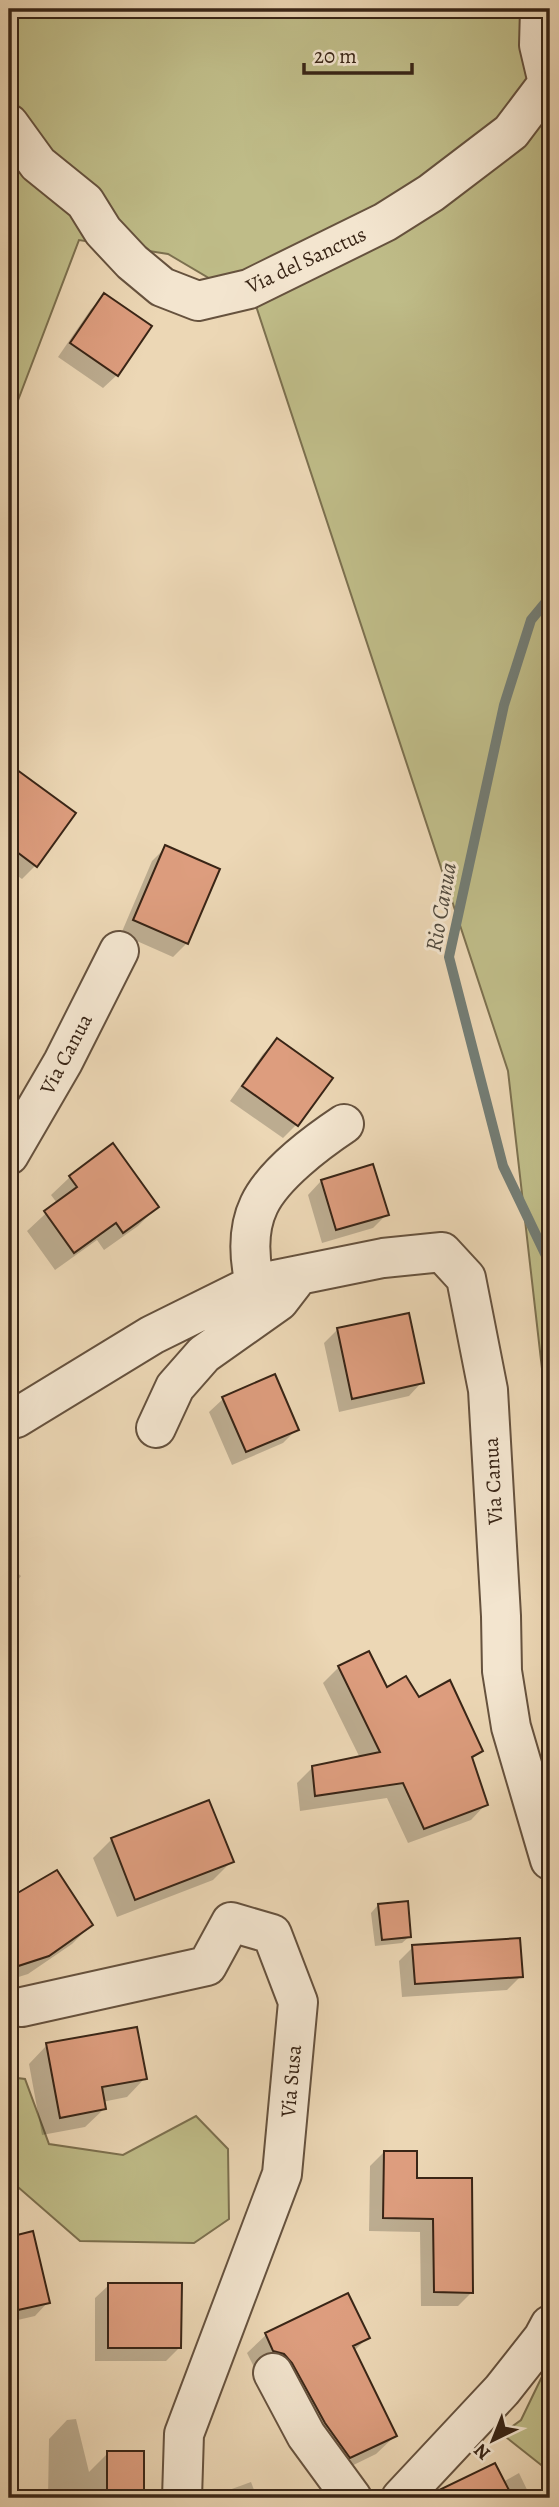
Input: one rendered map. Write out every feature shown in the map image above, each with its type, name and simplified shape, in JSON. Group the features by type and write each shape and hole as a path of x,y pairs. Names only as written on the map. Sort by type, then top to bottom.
{"street":[{"name":"Via del Sanctus","path":"9,124 38,163 85,202 103,232 132,262 162,287 198,301 249,289 385,222 431,193 511,132 548,83 539,45 540,9"},
{"name":"Via Canua","path":"9,1155 63,1062 119,951"},
{"path":"255,1284 250,1260 251,1232 259,1204 280,1176 301,1156 344,1124"},
{"name":"Via Canua","path":"9,1420 152,1335 255,1284 383,1258 442,1252 466,1278 488,1390 502,1671 511,1727 550,1860"},
{"path":"156,1428 175,1387 204,1354 279,1301 299,1275"},
{"name":"Via Susa","path":"22,2007 207,1966 231,1922 272,1934 298,2002 282,2174 184,2434 182,2498"},
{"path":"401,2498 502,2390 550,2325"},
{"path":"273,2373 306,2435 352,2498"}],"shaded area":[{"path":"9,9 550,9 550,1439 508,1071 256,306 168,254 79,240 9,424"},
{"path":"9,2077 25,2079 49,2144 123,2155 196,2116 228,2149 229,2219 194,2243 80,2241 18,2187 9,2189"},
{"path":"550,2360 550,2472 502,2434 521,2420"}],"building":[{"path":"104,293 152,326 118,376 70,343"},
{"path":"9,764 76,813 37,867 9,846"},
{"path":"165,845 220,869 188,944 133,920"},
{"path":"277,1038 333,1078 298,1126 242,1086"},
{"path":"113,1143 159,1207 123,1233 116,1223 74,1253 44,1211 77,1187 69,1176"},
{"path":"373,1164 389,1215 336,1230 321,1180"},
{"path":"409,1313 424,1383 352,1399 337,1328"},
{"path":"275,1374 299,1430 246,1452 222,1397"},
{"path":"369,1651 387,1687 406,1676 419,1697 450,1680 483,1751 472,1757 488,1805 424,1829 403,1783 315,1796 312,1766 380,1752 338,1666"},
{"path":"209,1800 234,1862 135,1900 111,1838"},
{"path":"57,1870 93,1925 49,1956 9,1969 9,1898"},
{"path":"408,1901 411,1937 382,1940 378,1904"},
{"path":"520,1938 523,1977 415,1984 412,1945"},
{"path":"137,2027 147,2079 102,2087 106,2109 60,2118 46,2043"},
{"path":"384,2151 417,2151 417,2178 472,2178 473,2293 434,2292 433,2219 383,2218"},
{"path":"33,2231 50,2303 9,2312 9,2237"},
{"path":"108,2283 182,2283 181,2348 108,2348"},
{"path":"348,2293 370,2338 353,2346 397,2436 350,2458 325,2423 292,2363 284,2354 273,2351 265,2333"},
{"path":"107,2451 144,2451 144,2498 107,2498"},
{"path":"495,2463 513,2498 431,2498 437,2491"}],"waterway":[{"name":"Rio Canua","path":"550,597 531,620 504,705 449,957 503,1166 550,1264"}]}
